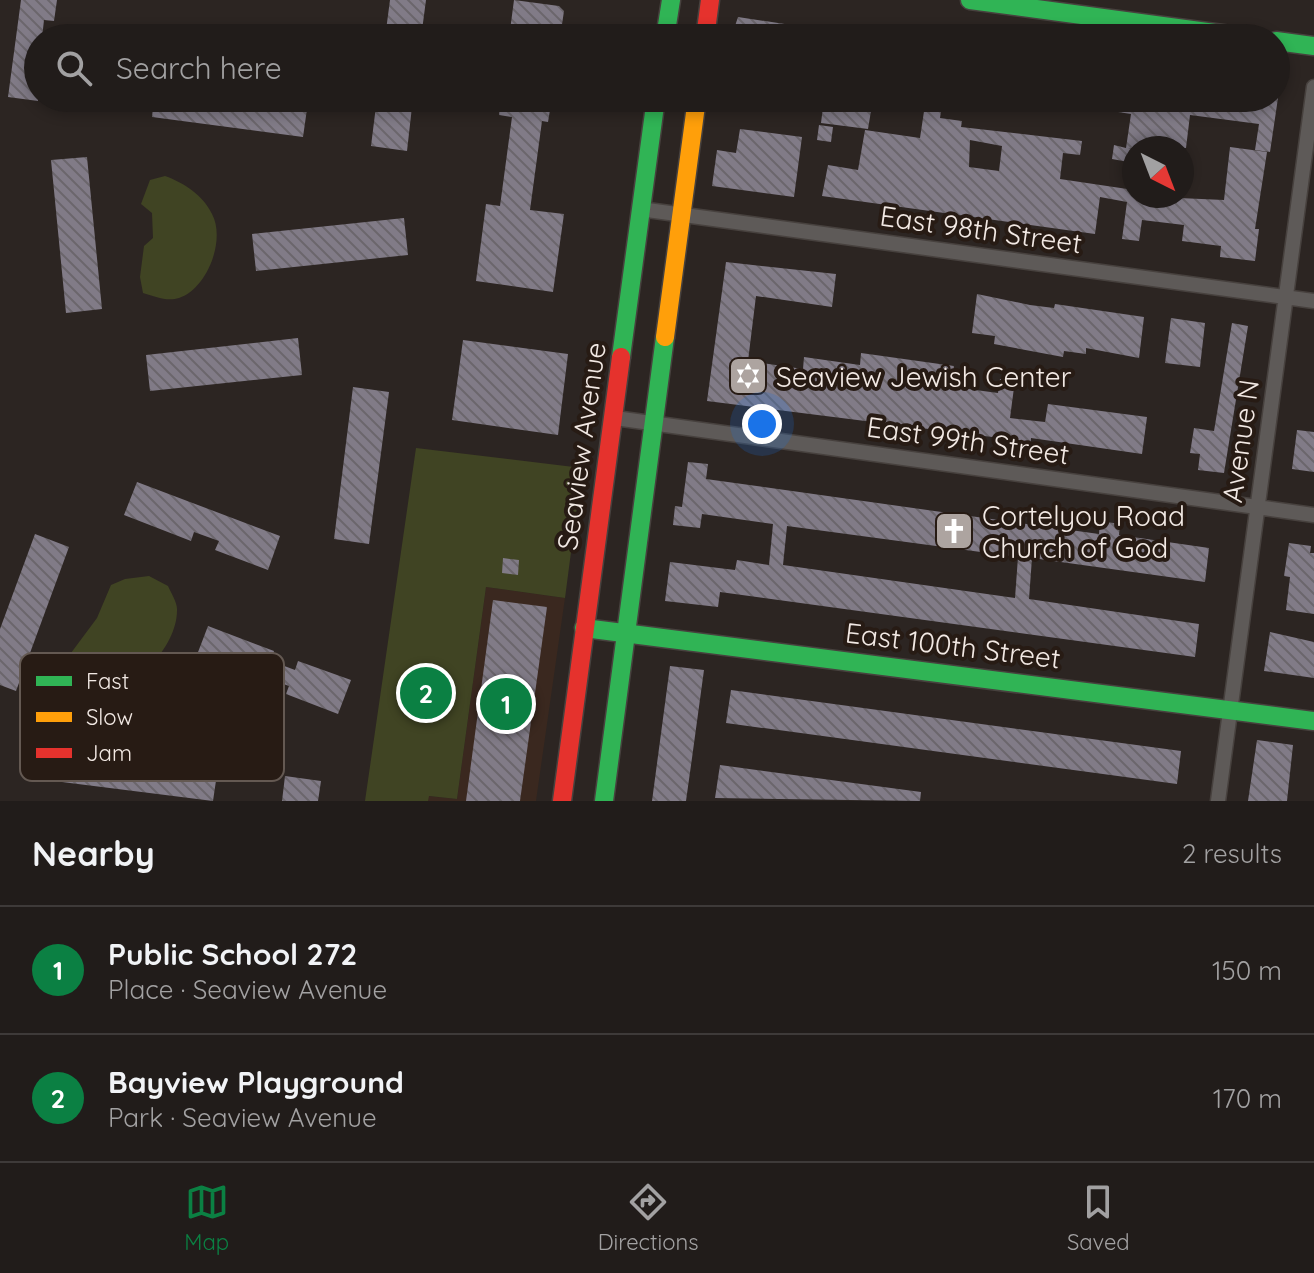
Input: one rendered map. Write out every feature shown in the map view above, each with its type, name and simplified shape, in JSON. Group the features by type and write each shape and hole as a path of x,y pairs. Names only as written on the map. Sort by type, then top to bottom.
{"street":[{"path":"667,24 671,0"},
{"path":"707,24 710,0"},
{"path":"970,0 1148,24"},
{"path":"1290,43 1314,46"},
{"name":"Avenue N","path":"1218,801 1314,87"},
{"name":"Seaview Avenue","path":"562,801 654,112"},
{"path":"604,801 695,112"},
{"name":"East 98th Street","path":"640,209 1314,301"},
{"name":"East 99th Street","path":"615,418 1314,515"},
{"name":"East 100th Street","path":"584,628 627,631 1314,721"}],"shaded area":[{"path":"486,587 565,598 536,801 428,801 428,796 457,799"}],"green space":[{"path":"165,176 186,186 204,201 216,225 217,237 211,262 198,285 179,298 170,299 143,293 140,277 144,246 153,238 152,213 141,204 150,180"},
{"path":"416,448 582,468 565,598 486,587 457,799 429,796 428,801 365,801"},
{"path":"149,576 168,586 177,609 170,638 162,652 71,653 97,618 111,585 125,579"}],"building":[{"path":"21,0 57,0 54,21 24,24 24,99 8,97"},
{"path":"390,0 426,0 423,24 387,24"},
{"path":"514,0 559,6 564,11 562,24 511,24"},
{"path":"738,17 784,24 736,24"},
{"path":"153,112 307,112 303,137 152,117"},
{"path":"375,112 411,112 407,151 371,146"},
{"path":"499,112 550,112 548,122 542,121 530,210 564,214 553,292 476,281 486,204 500,206 512,117 499,115"},
{"path":"822,112 871,112 868,129 821,123"},
{"path":"924,112 941,112 940,118 962,121 961,127 1082,141 1080,155 1063,153 1060,179 1122,188 1122,201 1100,197 1095,234 822,196 828,165 858,170 865,130 920,138","holes":["970,140 1002,146 999,171 969,167"]},
{"path":"1118,112 1276,112 1270,152 1255,150 1259,124 1190,115 1187,136 1128,136 1131,114"},
{"path":"819,125 833,127 831,142 817,140"},
{"path":"740,129 802,137 794,197 712,186 717,150 736,153"},
{"path":"1114,145 1122,147 1122,161 1112,159"},
{"path":"1230,147 1267,152 1255,229 1259,229 1255,261 1220,257 1221,246 1182,241 1184,225 1142,220 1139,241 1122,239 1126,208 1194,208 1194,199 1224,200"},
{"path":"87,157 102,309 66,313 51,160"},
{"path":"404,218 408,255 256,271 252,234"},
{"path":"726,262 836,274 832,307 756,296 748,361 803,369 804,357 860,365 861,353 954,366 952,381 961,383 961,388 998,393 1000,379 1015,380 1010,418 1045,422 1048,404 1147,417 1142,454 1031,438 1030,451 1015,449 1016,440 707,401"},
{"path":"977,294 1030,305 1054,308 1055,304 1144,317 1139,358 1086,348 1086,354 1064,351 1063,357 994,344 995,336 972,333"},
{"path":"1171,318 1205,323 1200,367 1165,363"},
{"path":"1232,323 1248,326 1224,473 1198,470 1200,454 1190,453 1194,428 1214,431"},
{"path":"298,338 302,375 150,391 146,355"},
{"path":"463,340 568,354 558,435 452,420"},
{"path":"353,387 389,392 369,544 334,539"},
{"path":"1297,430 1314,432 1314,472 1292,469"},
{"path":"688,462 708,464 706,479 1099,534 1100,521 1120,524 1119,535 1209,548 1205,582 1032,558 1029,599 1199,624 1195,657 720,592 718,607 665,601 670,562 735,570 737,560 769,565 773,524 702,514 700,528 673,525 675,506 682,507","holes":["787,526 1018,557 1015,598 783,565"]},
{"path":"137,482 280,536 268,570 215,550 219,541 194,532 191,541 124,515"},
{"path":"35,534 69,547 30,653 20,653 20,680 16,691 0,685 0,629"},
{"path":"1289,543 1311,546 1310,553 1314,553 1314,614 1286,610 1290,577 1284,576"},
{"path":"503,558 519,560 518,575 502,573"},
{"path":"493,600 547,607 520,801 466,801"},
{"path":"208,626 274,651 273,653 198,653"},
{"path":"1270,632 1314,642 1314,678 1264,671"},
{"path":"298,661 351,680 338,714 286,694 289,686 284,684 284,666 295,670"},
{"path":"670,666 704,670 686,801 652,801"},
{"path":"731,690 1181,751 1177,784 726,723"},
{"path":"1257,740 1293,745 1287,801 1248,801"},
{"path":"720,765 921,792 920,801 715,798"},
{"path":"285,776 321,781 318,801 282,801"},
{"path":"62,781 216,781 213,801"}],"traffic: fast":[{"path":"667,24 671,0"},
{"path":"970,0 1148,24"},
{"path":"1290,43 1314,46"},
{"path":"621,357 654,112"},
{"path":"604,801 665,337"},
{"path":"584,628 1314,721"}],"traffic: slow":[{"path":"665,337 695,112"}],"traffic: jam":[{"path":"707,24 710,0"},
{"path":"562,801 621,357"}],"place":[{"name":"Seaview Jewish Center","path":"748,376"},
{"name":"Cortelyou Road Church of God","path":"954,531"},
{"name":"Bayview Playground","path":"426,693"},
{"name":"Public School 272","path":"506,704"}]}
